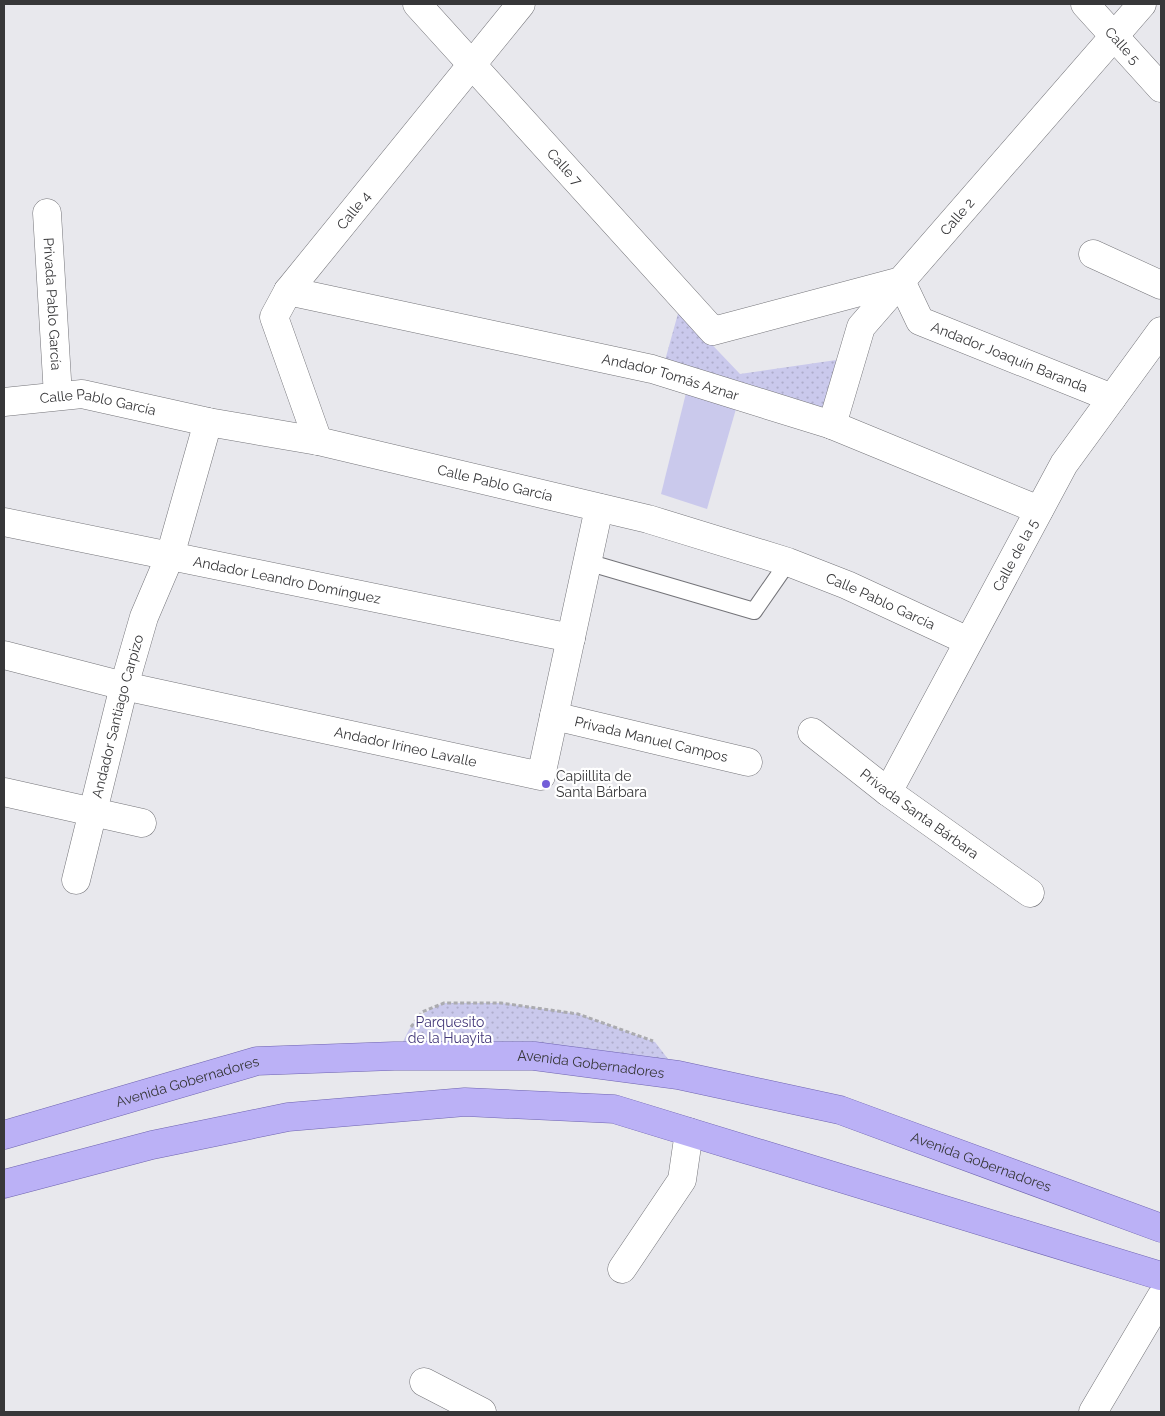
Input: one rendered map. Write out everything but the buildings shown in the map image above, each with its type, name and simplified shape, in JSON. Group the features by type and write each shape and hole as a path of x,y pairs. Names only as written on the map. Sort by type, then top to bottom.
{"main road":[{"name":"Avenida Gobernadores","path":"4,1135 258,1061 401,1056 534,1056 678,1075 840,1110 1161,1228"},
{"path":"4,1184 152,1145 288,1117 465,1102 614,1109 1161,1276"}],"street":[{"name":"Calle 7","path":"417,4 471,66 713,331 901,281"},
{"name":"Calle 4","path":"318,441 274,317 288,291 521,4"},
{"name":"Calle 5","path":"1085,4 1161,88"},
{"name":"Calle 2","path":"832,425 861,327 1142,4"},
{"name":"Privada Pablo García","path":"47,212 58,396"},
{"path":"1093,254 1161,285"},
{"name":"Andador Joaquín Baranda","path":"901,281 920,320 1112,398"},
{"name":"Andador Tomás Aznar","path":"288,291 652,370 832,425 1039,510"},
{"name":"Calle de la 5","path":"888,792 1064,464 1161,331"},
{"name":"Calle Pablo García","path":"4,402 82,394 208,422 318,441 648,519 788,562 847,585 968,641"},
{"name":"Andador Santiago Carpizo","path":"76,880 124,686 144,617 170,556 208,422"},
{"name":"Andador Irineo Lavalle","path":"4,655 124,686 541,776 599,508"},
{"name":"Andador Leandro Domínguez","path":"4,522 571,638"},
{"name":"Privada Manuel Campos","path":"554,716 748,762"},
{"name":"Privada Santa Bárbara","path":"812,732 888,792 1030,893"},
{"path":"4,792 142,824"},
{"path":"622,1269 682,1180 689,1132"},
{"path":"1093,1412 1161,1298"},
{"path":"424,1382 482,1412"}],"lane":[{"path":"587,562 754,612 788,562"}],"path":[{"path":"401,1056 403,1042 408,1030 422,1012 444,1003 501,1003 578,1014 655,1042"}],"green space":[{"path":"679,310 740,374 857,357 832,425 659,382"},
{"path":"687,389 738,402 707,509 661,494"},
{"name":"Parquesito de la Huayita","path":"444,1003 501,1003 578,1014 655,1042 681,1076 403,1042 414,1022 429,1010"}],"place":[{"name":"Capiillita de Santa Bárbara","path":"546,784"}]}
